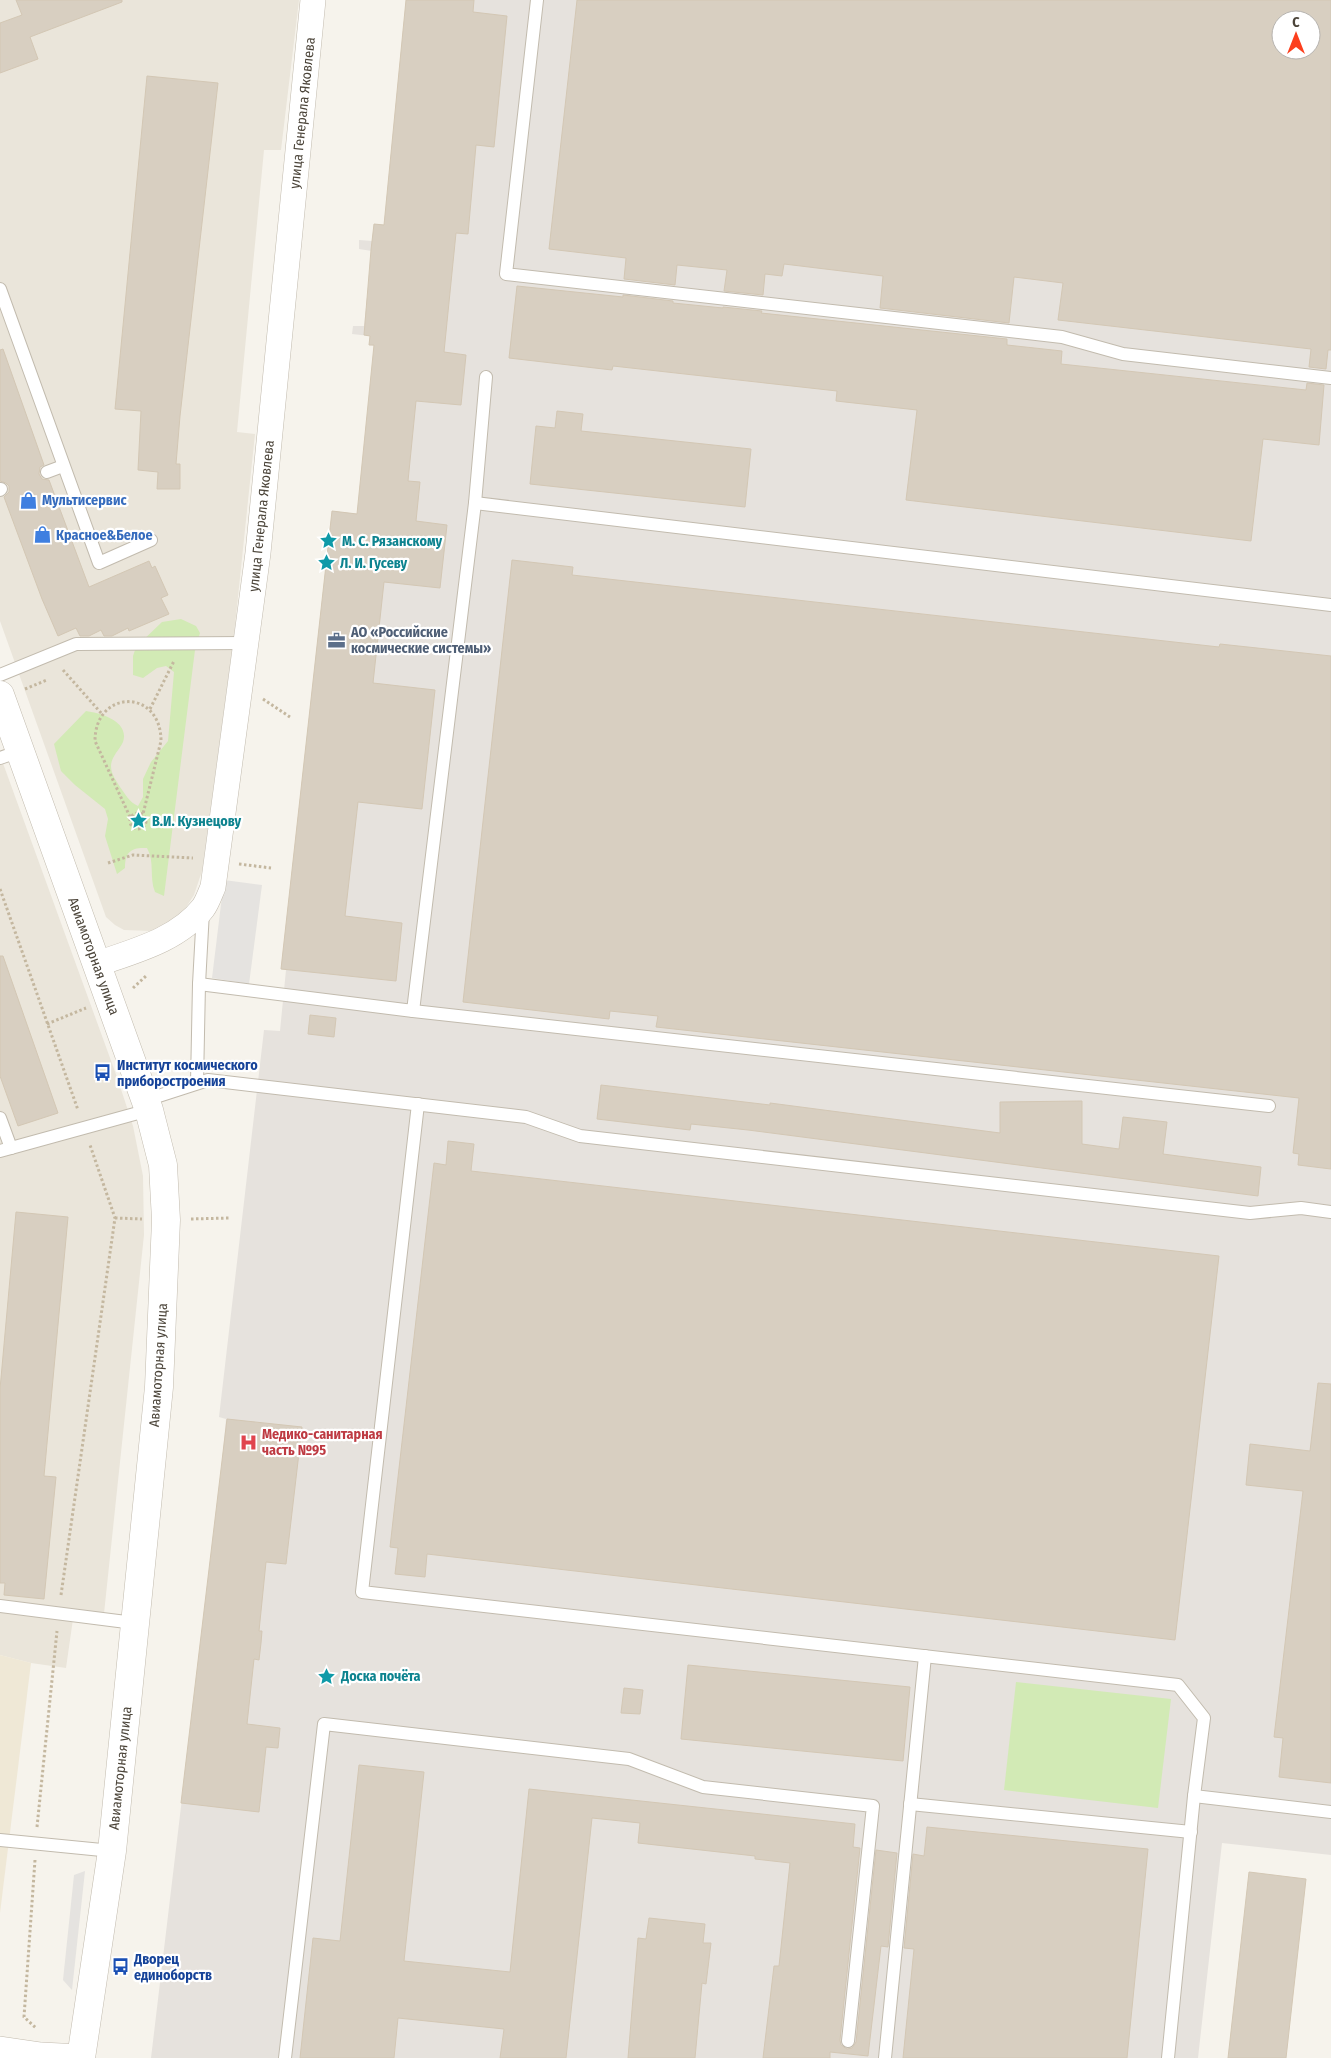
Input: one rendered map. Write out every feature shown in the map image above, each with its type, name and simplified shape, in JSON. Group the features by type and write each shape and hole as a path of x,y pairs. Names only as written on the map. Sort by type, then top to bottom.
{"street":[{"name":"улица Генерала Яковлева","path":"97,964 138,950 175,933 204,908 213,887 258,554 313,0"},
{"name":"Авиамоторная улица","path":"12,692 10,755 97,964 148,1105 163,1165 166,1220 159,1387 112,1851 81,2058"},
{"path":"0,2049 81,2058"}],"lane":[{"path":"537,0 506,274 1062,337 1124,354 1331,378"},
{"path":"0,289 63,466 100,563 151,540"},
{"path":"413,1011 475,502 486,377"},
{"path":"46,472 63,466"},
{"path":"475,502 1331,605"},
{"path":"0,675 76,644 247,643"},
{"path":"197,1084 199,984 204,908"},
{"path":"199,984 413,1011 1269,1106"},
{"path":"0,1118 5,1149 84,1128 148,1105 208,1080 526,1117 580,1136 1250,1213 1301,1208 1331,1212"},
{"path":"418,1104 362,1592 1178,1685 1204,1718 1194,1796 1168,2058"},
{"path":"0,1606 134,1624"},
{"path":"885,2058 925,1656"},
{"path":"285,2058 324,1724 629,1759 703,1787 873,1806 848,2041"},
{"path":"1194,1796 1331,1812"},
{"path":"910,1804 1191,1832"},
{"path":"0,1840 112,1851"}],"path":[{"path":"150,710 183,644"},
{"path":"54,653 59,666 102,714"},
{"path":"12,692 47,680"},
{"path":"128,702 140,704 150,710 157,719 161,730 161,741 144,814 146,824 142,828 137,829 132,827 129,822 130,817 94,741 94,729 102,714 116,704 128,702"},
{"path":"130,817 133,813 144,814"},
{"path":"108,863 133,856 192,858"},
{"path":"239,864 271,868"},
{"path":"0,889 115,1218"},
{"path":"132,989 146,976"},
{"path":"47,1024 92,1006"}],"shaded area":[{"path":"0,0 299,0 281,150 264,150 237,432 255,434 234,635 202,871 194,895 183,912 164,928 152,931 124,930 106,917 0,621"},
{"path":"406,0 1331,0 1331,1855 1222,1843 1198,2058 151,2058 221,1472 226,1419 219,1417 264,1030 280,1031 286,970 281,969 332,511 376,516 359,496 374,346 369,345 370,336 352,334 353,326 364,326 372,251 359,249 359,240 372,241 374,224 384,225"},
{"path":"0,755 118,1080 133,1126 143,1176 144,1235 103,1623 73,1619 66,1668 31,1663 0,1655"},
{"path":"224,880 262,885 249,984 212,978"},
{"path":"0,1655 31,1663 0,1913"},
{"path":"85,1871 72,1990 63,1980 74,1875"}],"green space":[{"path":"181,619 196,626 200,633 195,650 164,896 155,892 152,881 151,859 147,848 137,848 130,852 126,858 125,868 117,874 105,836 108,819 105,809 61,771 54,744 86,711 106,716 118,723 124,735 123,742 112,759 112,772 128,798 138,806 143,797 143,779 151,762 168,741 174,672 166,666 157,668 143,678 133,675 133,656 136,647 162,622"},
{"path":"1016,1682 1171,1699 1158,1808 1004,1790"}],"building":[{"path":"16,0 122,0 122,2 30,37 38,59 0,73 0,23 22,15"},
{"path":"406,0 474,0 473,12 507,16 494,147 476,145 468,234 456,233 444,352 466,355 461,405 416,401 408,481 420,482 416,521 447,525 440,588 384,582 373,683 435,690 422,809 358,802 345,916 402,923 396,981 281,969 332,511 357,514 374,345 369,345 370,336 364,335 371,250 374,224 384,225"},
{"path":"577,0 1331,0 1331,350 1328,350 1326,369 1309,367 1311,349 1058,320 1063,283 1014,277 1009,323 880,308 883,276 784,264 782,276 765,274 763,295 724,291 727,270 677,265 675,285 624,279 626,258 549,249"},
{"path":"147,76 218,83 180,416 176,464 180,464 180,489 157,489 158,472 138,470 141,411 115,409"},
{"path":"517,286 623,297 623,295 673,301 673,303 762,311 761,313 1007,339 1007,345 1062,351 1061,364 1306,390 1307,383 1324,385 1319,445 1263,439 1251,541 906,500 917,410 836,401 837,391 613,366 612,370 509,358"},
{"path":"3,349 44,465 40,467 39,474 42,479 49,480 89,587 149,561 152,568 155,566 168,595 161,598 169,614 129,631 128,628 112,636 104,636 101,630 89,636 80,636 76,628 58,636 42,599 4,497 9,492 9,486 0,481 0,350"},
{"path":"557,411 583,414 581,431 751,449 745,507 530,484 536,426 555,428"},
{"path":"512,560 573,567 572,575 1219,647 1220,644 1331,656 1331,1169 1298,1165 1299,1154 1293,1153 1299,1098 656,1027 658,1016 610,1011 609,1019 463,1002"},
{"path":"0,956 3,956 58,1113 18,1126 0,1076"},
{"path":"310,1015 336,1018 334,1037 308,1034"},
{"path":"601,1085 770,1105 770,1103 1000,1133 1000,1102 1082,1101 1082,1144 1119,1149 1123,1117 1167,1122 1163,1154 1261,1167 1258,1196 748,1130 691,1124 690,1130 597,1119"},
{"path":"448,1141 474,1144 471,1171 1219,1256 1175,1640 427,1554 425,1577 395,1574 398,1548 390,1547 434,1163 446,1165"},
{"path":"16,1212 68,1217 44,1476 56,1477 44,1599 4,1595 5,1583 0,1583 0,1389"},
{"path":"1318,1383 1331,1384 1331,1783 1279,1777 1283,1738 1274,1737 1303,1491 1246,1485 1250,1444 1310,1451"},
{"path":"227,1419 302,1427 286,1564 266,1562 259,1631 262,1631 259,1660 254,1659 247,1724 280,1728 278,1748 266,1747 259,1812 181,1803"},
{"path":"688,1665 910,1687 903,1761 681,1739"},
{"path":"624,1688 643,1690 640,1714 621,1713"},
{"path":"359,1765 424,1772 404,1961 510,1972 529,1789 855,1824 853,1847 860,1848 840,2040 841,2045 847,2049 852,2048 856,2042 876,1850 897,1853 888,1947 881,1946 868,2056 830,2052 830,2058 763,2058 774,1966 779,1966 790,1863 755,1859 755,1856 638,1843 640,1823 592,1818 566,2058 500,2058 504,2029 398,2018 394,2058 300,2058 313,1938 340,1941"},
{"path":"927,1827 1148,1849 1127,2058 903,2058 914,1949 904,1948 913,1854 924,1856"},
{"path":"1249,1872 1306,1879 1286,2058 1228,2058"},
{"path":"649,1918 705,1924 703,1943 711,1943 706,1984 702,1983 695,2058 628,2058 638,1938 646,1939"}],"place":[{"name":"Мультисервис","path":"28,500"},
{"name":"Красное&Белое","path":"42,535"},
{"name":"М. С. Рязанскому","path":"328,541"},
{"name":"Л. И. Гусеву","path":"326,563"},
{"name":"АО «Российские космические системы»","path":"337,640"},
{"name":"В.И. Кузнецову","path":"138,821"},
{"name":"Институт космического приборостроения","path":"103,1073"},
{"name":"Медико-санитарная часть №95","path":"248,1442"},
{"name":"Доска почёта","path":"327,1676"},
{"name":"Дворец единоборств","path":"120,1967"}]}
